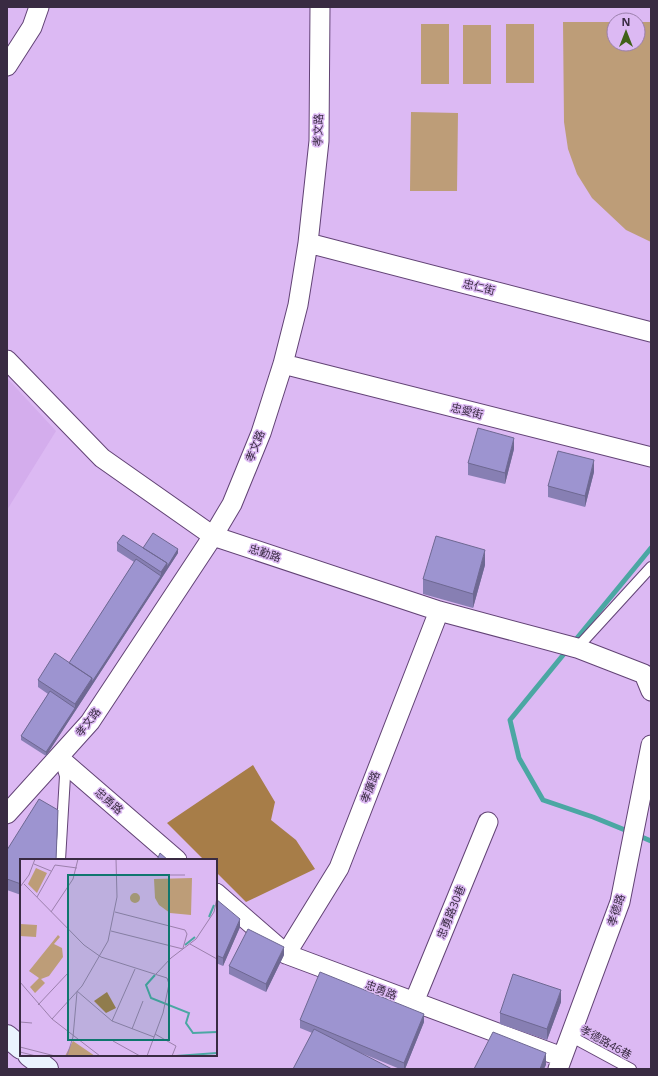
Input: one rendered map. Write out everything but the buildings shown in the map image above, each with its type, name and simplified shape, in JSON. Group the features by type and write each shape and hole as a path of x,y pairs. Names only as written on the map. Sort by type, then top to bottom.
{"main road":[{"path":"7,1036 20,1048"}],"street":[{"path":"7,66 32,27 39,7"},
{"name":"孝文路","path":"7,814 90,722 213,536 232,504 261,433 283,364 298,305 308,243 319,141 320,7"},
{"name":"忠仁街","path":"308,243 651,332"},
{"name":"忠勤路","path":"7,360 102,458 213,536 439,611 577,648"},
{"name":"忠愛街","path":"283,364 651,457"},
{"name":"孝廉路","path":"286,954 338,868 439,611"},
{"path":"577,648 644,674 651,691"},
{"name":"孝德路","path":"560,1063 620,902 651,745"},
{"name":"忠勇路","path":"59,758 176,859"},
{"name":"忠勇路30巷","path":"414,1002 488,822"},
{"name":"忠勇路","path":"217,894 286,954 414,1002 560,1063"}],"lane":[{"path":"577,648 651,567"},
{"path":"59,758 65,776 60,859"},
{"name":"孝德路46巷","path":"570,1036 631,1069"}],"shaded area":[{"path":"563,22 606,22 606,52 646,52 646,22 651,22 651,242 626,230 592,198 577,174 568,149 564,122"},
{"path":"421,24 449,24 449,84 421,84"},
{"path":"506,24 534,24 534,83 506,83"},
{"path":"463,25 491,25 491,84 463,84"},
{"path":"411,112 458,113 457,191 410,191"},
{"path":"7,378 56,431 7,510"},
{"path":"253,765 275,802 271,820 296,840 315,869 246,902 217,873 217,859 203,859 167,823"}],"waterway":[{"path":"573,643 651,548"},
{"path":"568,649 510,720 519,758 543,800 593,817 630,832"},
{"path":"637,835 651,841"}]}
